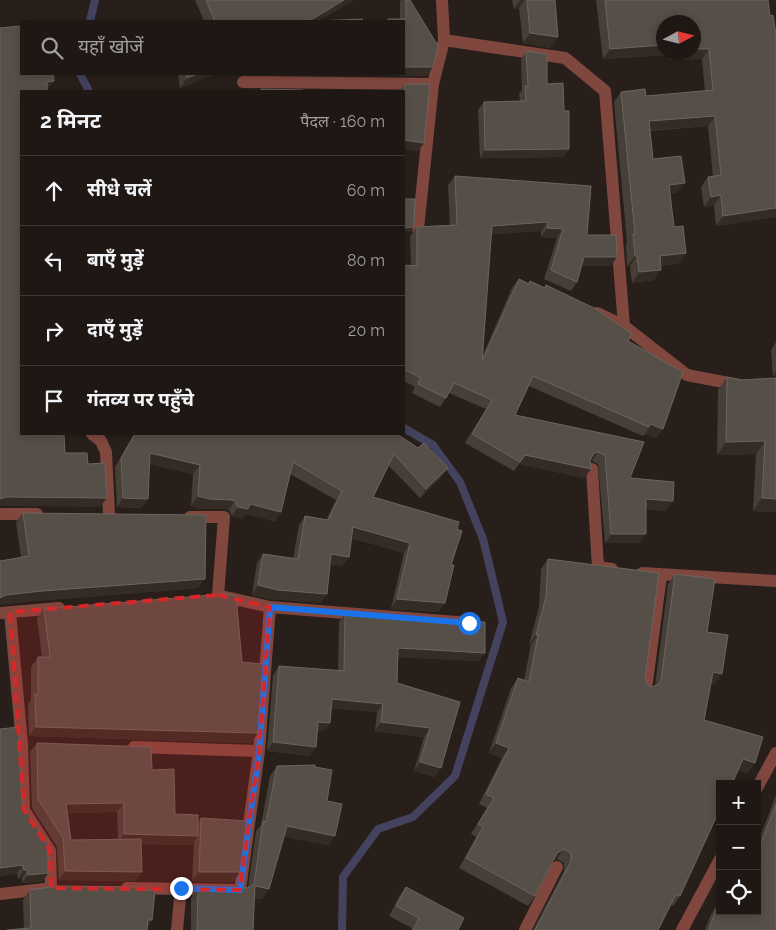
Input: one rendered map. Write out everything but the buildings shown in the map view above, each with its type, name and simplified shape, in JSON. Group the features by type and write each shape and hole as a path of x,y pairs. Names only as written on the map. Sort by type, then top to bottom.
{"street":[{"path":"418,229 433,84 444,40 442,0"},
{"path":"444,40 566,58 605,91 624,326"},
{"path":"243,82 433,84"},
{"path":"589,309 624,326 687,374 730,385 749,385"},
{"path":"94,435 101,440 106,452 109,515"},
{"path":"592,469 598,567 661,576 776,581"},
{"path":"0,514 50,514"},
{"path":"176,516 224,517 213,596 270,607 469,623"},
{"path":"646,689 661,576"},
{"path":"0,894 56,888 50,851 24,810 27,744 5,612 70,607"},
{"path":"116,888 240,890 259,751 270,607"},
{"path":"121,747 259,751"},
{"path":"761,781 776,753"},
{"path":"682,930 716,866"},
{"path":"525,930 558,867"},
{"path":"177,930 181,888"}],"highlighted area":[{"path":"218,595 270,607 259,751 240,890 51,888 50,851 24,810 10,612"}],"waterway":[{"path":"90,20 95,0"},
{"path":"81,75 88,90"},
{"path":"342,930 343,877 378,829 413,817 455,776 503,622 483,539 460,482 433,445 405,429"}],"route":[{"path":"181,888 240,890 259,751 270,607 469,623"}]}
